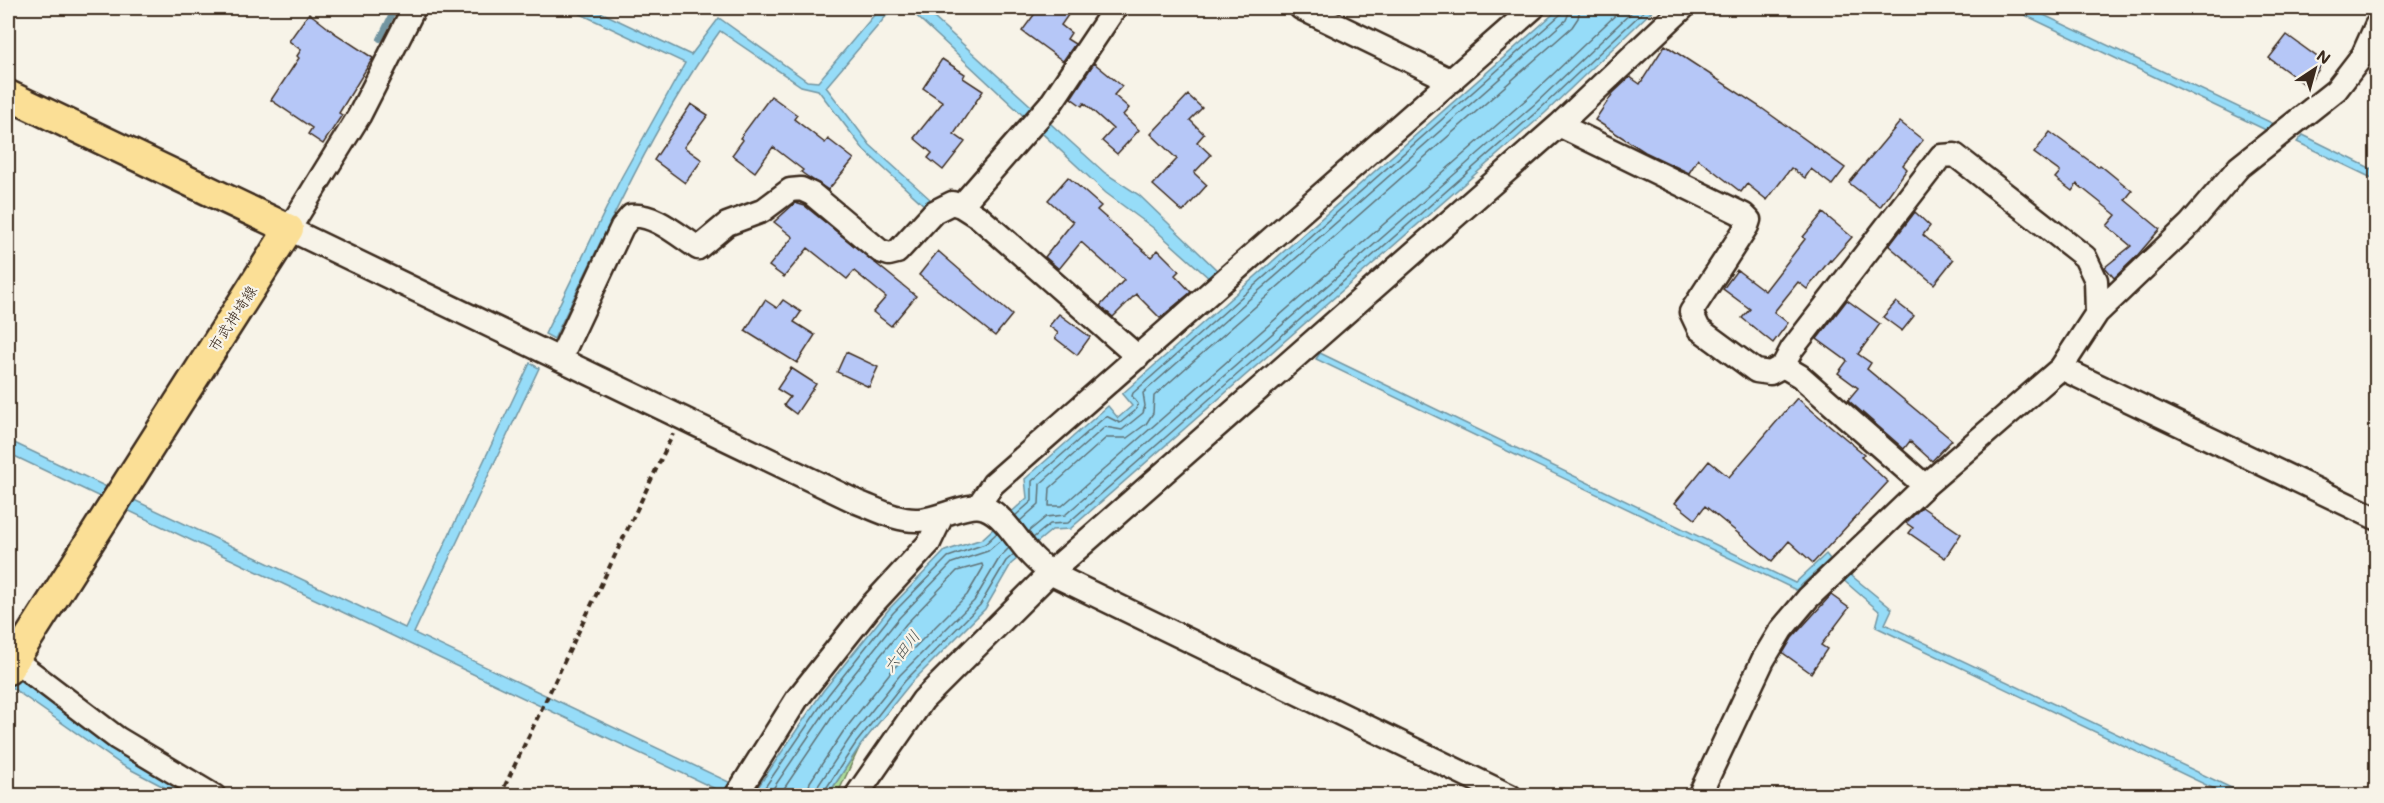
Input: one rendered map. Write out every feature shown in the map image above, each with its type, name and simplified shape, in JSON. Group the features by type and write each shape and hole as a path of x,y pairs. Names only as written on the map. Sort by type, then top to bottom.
{"main road":[{"path":"8,95 289,229"},
{"name":"市武神埼線","path":"10,661 289,229"}],"street":[{"path":"414,8 358,116 289,229 857,502 892,515 918,520 986,510"},
{"path":"961,206 1036,120 1115,8"},
{"path":"1301,8 1452,81"},
{"path":"986,510 993,484 1533,8"},
{"path":"856,795 923,700 1050,573 1559,125 1683,8"},
{"path":"1698,795 1762,660 1781,630 1808,598 1925,486 2061,368 2097,313 2190,224 2239,167 2336,90 2363,55 2376,26"},
{"path":"1559,125 1744,214 1749,220 1690,312 1699,329 1756,371 1770,373 1783,366 1792,349 1941,156 1955,155 2085,257 2096,279 2097,313"},
{"path":"560,359 622,227 631,216 641,215 654,220 698,248 727,224 762,211 790,190 801,189 812,194 880,251 890,254 897,252 934,212 952,203 961,206 980,218 1138,357"},
{"path":"1783,366 1800,376 1925,486"},
{"path":"2061,368 2376,518"},
{"path":"986,510 1050,573 1510,795"},
{"path":"736,795 797,699 870,607 929,543 942,516"},
{"path":"10,661 117,738 214,795"}],"path":[{"path":"500,795 681,418"}],"green space":[{"path":"860,746 837,795 828,795"}],"water":[{"path":"568,8 592,8 691,55 719,18 807,81 818,82 880,8 893,8 826,87 870,145 930,199 925,206 864,150 818,90 801,86 720,31 695,67 651,143 554,339 545,334 621,178 685,63"},
{"path":"908,8 923,8 1105,173 1139,195 1219,272 1210,279 1152,227 1106,193"},
{"name":"六田川","path":"1560,8 1655,8 1545,113 1070,529 1052,530 1011,564 985,609 910,684 860,746 828,795 752,796 823,691 889,609 945,551 982,539 1027,498 1025,479 1108,406 1118,418 1132,406 1122,394"},
{"path":"2010,8 2029,8 2274,124 2268,131"},
{"path":"2303,135 2376,171 2376,180 2297,142"},
{"path":"1320,353 1795,583 1826,554 1830,559 1796,590 1316,359"},
{"path":"530,363 539,368 414,633 731,783 726,794 125,509 132,499 405,628"},
{"path":"8,440 109,488 102,498 8,453"},
{"path":"1847,572 1892,609 1885,624 2246,795 2227,795 1876,627 1880,612 1842,579"},
{"path":"16,678 127,757 195,795 179,795 122,765 11,687"}],"building":[{"path":"1039,8 1073,8 1061,25 1071,33 1067,39 1075,44 1063,61 1022,31"},
{"path":"309,13 373,58 339,113 342,115 323,144 308,134 312,128 271,100 299,58 297,56 301,50 289,41"},
{"path":"2287,35 2324,62 2307,86 2269,58"},
{"path":"1665,45 1760,107 1845,168 1832,185 1811,169 1805,178 1791,168 1767,200 1747,184 1741,192 1698,159 1689,173 1645,152 1595,120 1613,93 1630,77 1640,84"},
{"path":"942,59 965,74 963,78 983,91 954,134 965,142 943,170 928,158 932,153 914,138 943,102 923,88"},
{"path":"1094,63 1122,86 1114,95 1129,108 1123,115 1139,130 1117,154 1102,141 1113,129 1084,103 1082,106 1071,98"},
{"path":"1188,95 1202,108 1190,120 1204,134 1197,142 1211,155 1194,173 1207,185 1183,212 1153,185 1177,159 1151,134"},
{"path":"771,96 797,115 794,119 825,143 828,139 854,159 828,190 801,172 803,170 773,147 755,172 732,155 743,140 740,138"},
{"path":"691,104 708,115 684,147 702,160 685,183 654,160"},
{"path":"1900,122 1923,140 1903,165 1907,169 1880,207 1849,183"},
{"path":"2050,132 2098,167 2100,165 2132,191 2125,200 2160,229 2114,278 2105,267 2131,246 2107,226 2116,215 2077,184 2072,191 2055,178 2060,172 2034,153"},
{"path":"1068,177 1101,206 1097,210 1151,257 1158,250 1179,271 1175,275 1191,292 1160,318 1136,294 1113,317 1100,306 1124,280 1081,242 1059,269 1045,257 1073,222 1048,200"},
{"path":"795,203 805,206 916,296 891,326 873,312 886,297 854,271 847,279 808,248 784,277 769,266 793,237 774,222"},
{"path":"1915,212 1930,226 1923,235 1953,260 1934,284 1889,246"},
{"path":"1823,213 1852,237 1807,289 1798,282 1774,312 1788,323 1773,343 1742,318 1750,309 1723,289 1737,270 1765,291"},
{"path":"938,251 1012,315 995,336 919,275"},
{"path":"765,300 777,308 783,300 801,312 794,322 815,335 797,363 745,331"},
{"path":"1847,300 1880,324 1858,354 1871,363 1867,369 1952,440 1932,461 1910,441 1904,449 1848,400 1858,388 1838,373 1847,361 1817,339"},
{"path":"1896,302 1914,316 1902,331 1883,317"},
{"path":"1059,314 1090,337 1077,355 1055,338 1058,333 1049,326"},
{"path":"846,352 878,367 869,387 837,372"},
{"path":"791,368 816,384 796,414 784,405 790,397 777,389"},
{"path":"1797,398 1864,454 1861,457 1888,482 1813,563 1789,541 1772,561 1705,506 1695,519 1675,503 1709,461 1729,477"},
{"path":"1922,507 1961,534 1945,558 1909,533 1913,528 1906,523"},
{"path":"1831,595 1849,608 1821,645 1827,649 1811,673 1783,653 1792,638"}],"waterway":[{"path":"380,39 395,8"}]}
